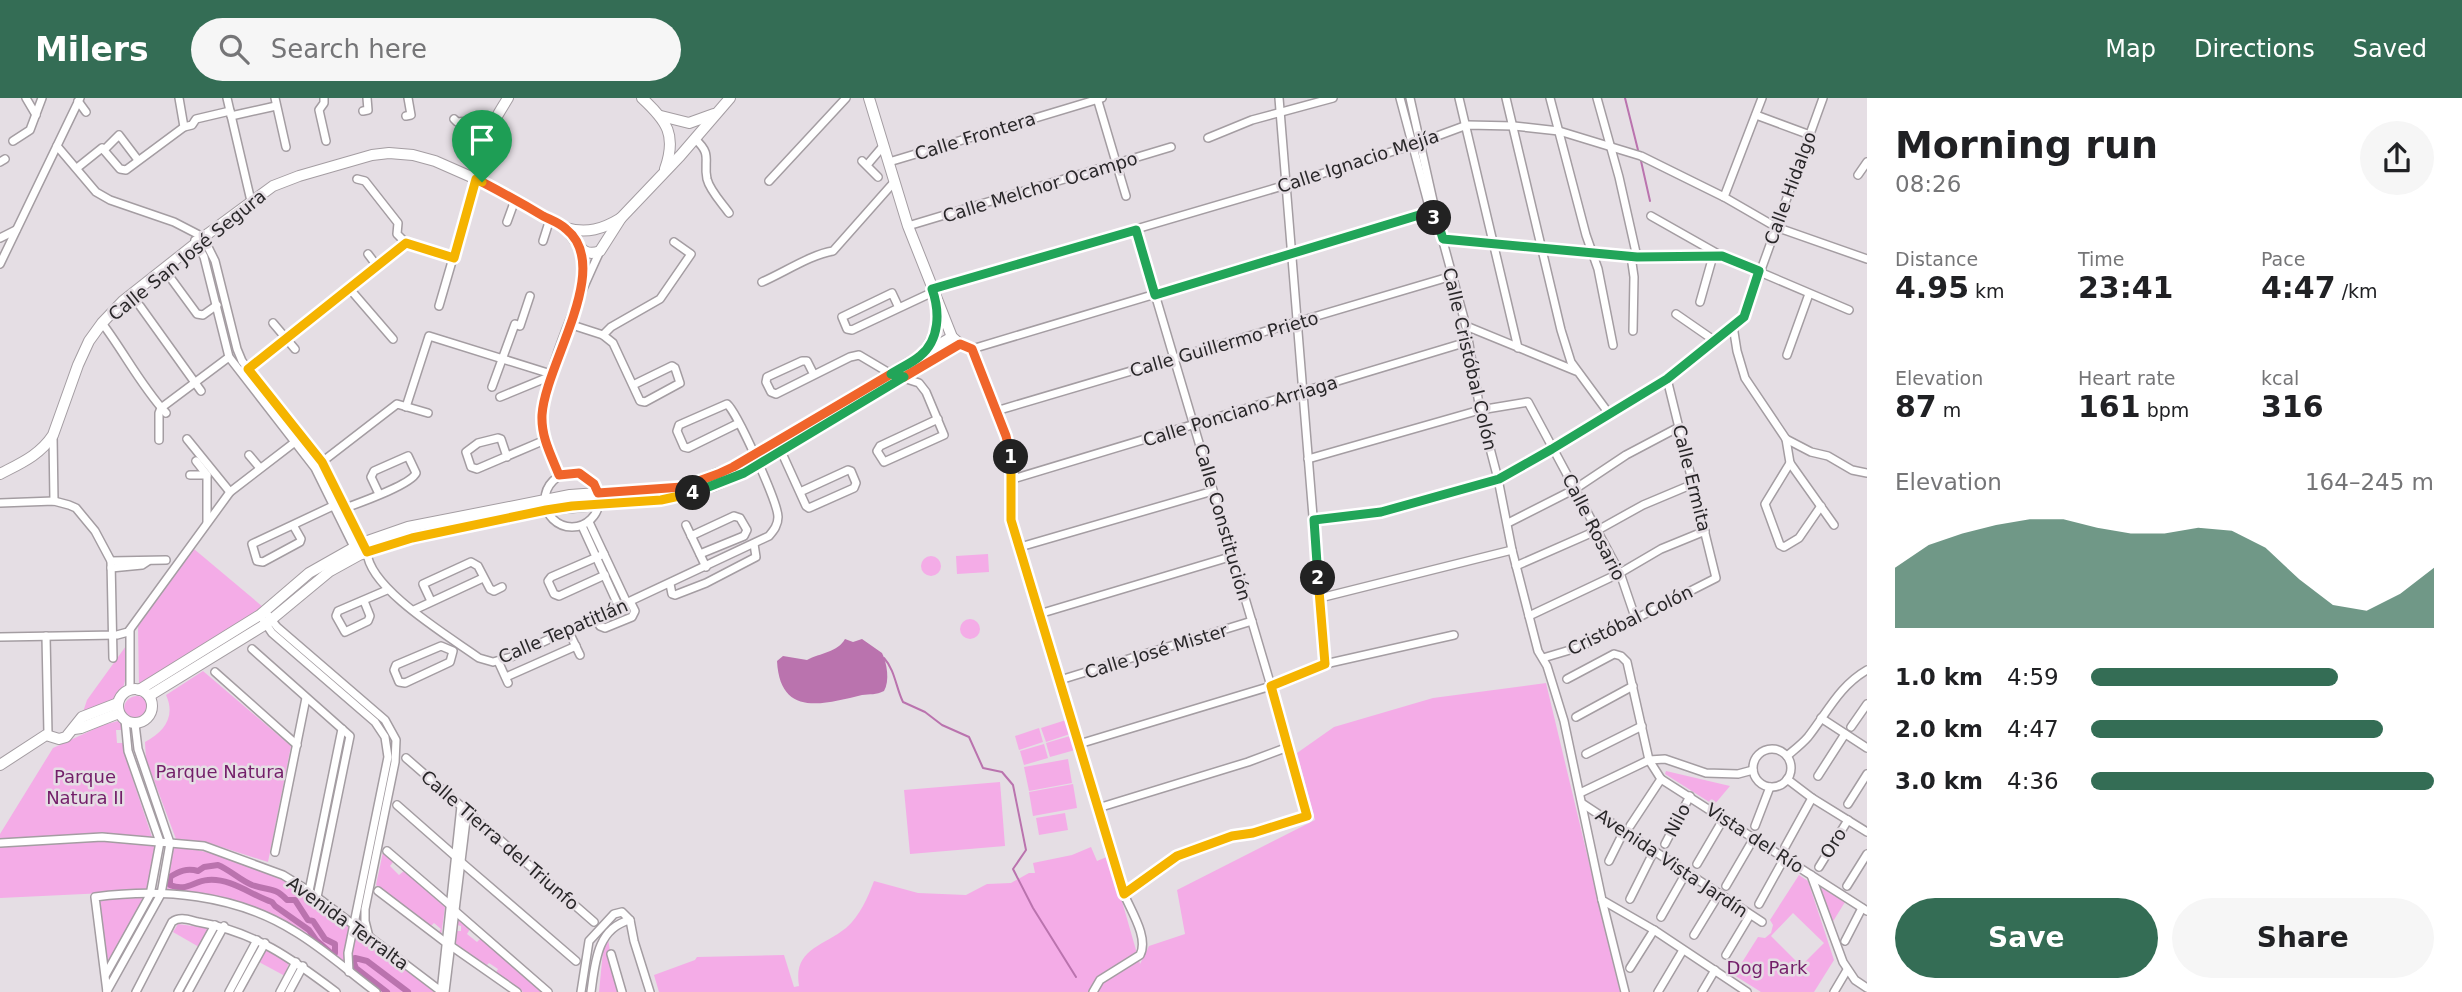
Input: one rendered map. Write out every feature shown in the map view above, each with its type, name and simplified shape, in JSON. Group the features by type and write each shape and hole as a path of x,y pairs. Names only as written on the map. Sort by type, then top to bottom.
{"street":[{"path":"26,98 36,115"},
{"path":"13,141 30,130 42,98"},
{"path":"179,98 184,127"},
{"path":"227,98 251,201"},
{"path":"324,98 324,103 318,110 326,141"},
{"path":"363,111 368,110 367,98"},
{"path":"406,116 411,115 408,98"},
{"path":"439,306 479,181 481,152 491,126 508,98"},
{"path":"642,98 661,116 675,154"},
{"path":"559,475 542,428 543,405 581,292 600,251 621,218 663,173 675,154 695,139 730,98"},
{"path":"769,181 846,98"},
{"path":"869,98 908,226 934,294 956,341 972,349 1010,448 1013,480 1011,520 1124,894 1143,939 1140,956 1100,980 1093,992"},
{"path":"1099,98 1126,196"},
{"name":"Calle Frontera","path":"889,162 1099,98"},
{"path":"1279,98 1325,664"},
{"path":"1208,138 1252,120 1333,98"},
{"name":"Calle Cristóbal Colón","path":"1400,98 1417,143"},
{"name":"Calle Cristóbal Colón","path":"1410,98 1417,143 1433,211 1466,326 1480,410 1499,479 1512,550 1538,651 1564,721 1602,900 1625,992"},
{"path":"1459,98 1518,348"},
{"path":"1506,98 1571,362 1610,415"},
{"path":"1550,98 1593,253 1613,345"},
{"path":"1597,98 1619,177 1634,257 1633,331"},
{"path":"1724,197 1762,98"},
{"name":"Calle Hidalgo","path":"1314,520 1381,512 1499,479 1667,379 1744,317 1823,98"},
{"path":"79,100 86,112"},
{"path":"0,264 79,100"},
{"path":"77,169 102,148 126,170 184,127 192,125 196,119 276,102 286,147"},
{"path":"670,135 673,127 716,113"},
{"path":"1756,115 1810,135"},
{"path":"661,116 684,123 695,130 695,139 704,147 707,157 709,184 729,213"},
{"path":"454,119 457,122 483,120 491,126"},
{"name":"Calle Ignacio Mejía","path":"862,307 843,315 842,320 849,331 934,294 1286,185 1467,125 1559,131 1641,156 1724,197 1776,227 1867,259"},
{"path":"104,150 119,135 138,160"},
{"path":"878,177 865,163 884,145"},
{"path":"57,146 96,192 110,200 174,222 200,240 215,261 245,371 295,442 319,465"},
{"name":"Calle Melchor Ocampo","path":"908,226 1171,147"},
{"name":"Calle San José Segura","path":"0,474 36,455 53,435 78,365 89,341 102,323 123,301 273,186 372,155 389,153 435,161 479,181 566,228 591,231"},
{"path":"1858,175 1867,162"},
{"path":"358,179 365,181 398,223 397,234 406,243 454,258"},
{"path":"762,282 821,253 833,251 895,181"},
{"path":"507,222 515,200"},
{"path":"972,349 1433,211"},
{"path":"1651,216 1722,256 1849,310"},
{"path":"581,292 585,267 579,237 621,218"},
{"path":"543,240 550,219"},
{"name":"Calle San José Segura","path":"566,228 580,247"},
{"path":"0,238 17,230"},
{"name":"Calle Constitución","path":"1124,894 1177,856 1232,836 1253,833 1307,816 1136,230"},
{"path":"591,231 606,241"},
{"path":"1443,239 1634,257 1722,256"},
{"path":"200,240 229,357 245,371 319,465"},
{"path":"603,335 611,327 660,299 691,254 674,242"},
{"path":"245,371 406,243"},
{"path":"837,246 842,255"},
{"path":"580,247 591,254 600,251"},
{"path":"368,254 377,266"},
{"path":"1700,302 1713,256"},
{"path":"164,269 200,315 217,305"},
{"name":"Calle Guillermo Prieto","path":"996,411 1452,276"},
{"path":"349,288 393,339"},
{"path":"859,296 862,307 892,293 899,308"},
{"path":"920,356 933,338 936,328 934,294"},
{"path":"1787,355 1809,294"},
{"path":"492,387 515,324 520,326 530,296"},
{"path":"140,306 201,391"},
{"path":"1676,314 1715,341"},
{"path":"102,323 164,410"},
{"path":"273,323 295,349"},
{"path":"569,324 603,335 613,343 640,401 645,402 680,383 674,366 633,385"},
{"path":"1466,326 1577,372"},
{"path":"1733,326 1745,378 1786,439 1790,463 1834,525"},
{"path":"406,407 429,336 551,375"},
{"path":"545,505 599,505 679,497 729,481 756,460 920,356 956,341"},
{"path":"149,696 265,617 309,573 362,552 408,527 545,505 598,493 682,487 781,451 904,377 956,341"},
{"name":"Calle Ponciano Arriaga","path":"1013,480 1467,342"},
{"path":"814,375 805,360 765,379 771,392 776,394 859,355 891,374 919,383 926,392 938,419 944,435 884,462 877,448 938,419"},
{"path":"159,440 159,413 229,357"},
{"path":"500,397 551,375"},
{"name":"Calle Ermita","path":"1667,379 1716,578"},
{"name":"Calle Rosario","path":"1480,410 1528,402 1620,573 1635,617"},
{"path":"319,465 397,404 428,413"},
{"path":"739,423 686,448 677,430 679,425 730,405 739,423 756,460"},
{"path":"1308,459 1480,410"},
{"path":"1508,523 1575,489 1626,455 1679,426"},
{"path":"53,435 54,501"},
{"path":"507,457 501,439 498,438 478,443 466,452 474,469 507,457 545,440"},
{"path":"187,439 230,492"},
{"path":"1786,439 1811,452 1828,456 1852,470 1867,473"},
{"path":"0,637 112,635 130,630 230,492 295,442"},
{"path":"781,451 806,506 809,508 853,488 856,483 848,470 800,492"},
{"path":"249,455 260,468"},
{"path":"293,525 300,542 262,562 257,561 252,544 293,525 379,494 415,477 416,473 408,456 374,471 371,477 379,494"},
{"name":"Calle Tepatitlán","path":"319,465 362,552 387,590 479,658 499,661 769,536 777,524 776,505 756,460"},
{"path":"196,461 207,475 207,522"},
{"path":"1790,463 1765,504 1780,545 1784,547 1799,538 1821,506"},
{"path":"579,473 594,484 598,493 599,505 594,517 573,528 557,523 545,505 546,490 559,475 579,473"},
{"path":"190,475 207,475"},
{"path":"1516,566 1693,484"},
{"path":"1020,548 1213,491"},
{"path":"0,503 54,501 76,508 95,531 111,565 113,658"},
{"path":"691,537 734,516 740,518 747,530 744,536 700,554"},
{"path":"585,524 623,605"},
{"path":"686,525 706,567"},
{"path":"1529,616 1620,573 1661,549 1705,531"},
{"path":"670,584 675,595 706,583 756,557 754,544"},
{"path":"1320,598 1512,550"},
{"path":"600,556 605,575 623,605"},
{"path":"600,556 548,578 554,594 559,596 605,575"},
{"path":"1040,614 1233,556"},
{"path":"111,565 142,565 148,561 166,560"},
{"path":"432,601 424,587 426,581 471,562 478,566 492,591 502,587"},
{"path":"414,610 483,578"},
{"name":"Cristóbal Colón","path":"1543,659 1580,647 1716,578"},
{"path":"364,601 370,616 368,621 345,632 336,613 387,590"},
{"path":"595,618 603,628 632,617 635,611 632,605 623,605"},
{"path":"265,617 272,633 385,720 393,733 397,747 396,761 365,909 369,937"},
{"name":"Calle José Mister","path":"1060,680 1252,621"},
{"path":"130,630 134,690"},
{"path":"568,630 580,655"},
{"path":"1079,744 1271,686 1325,664 1454,635"},
{"path":"46,636 48,734"},
{"path":"453,651 444,646 437,647 396,665 394,670 399,682 405,683 447,664 460,644"},
{"path":"499,661 507,680 576,646"},
{"path":"252,649 350,736 317,897"},
{"path":"1567,679 1614,654 1621,656 1627,662 1649,760"},
{"path":"106,974 150,895 160,842 128,751 121,712 125,693 198,661"},
{"path":"1787,756 1807,738 1852,678 1867,670"},
{"path":"215,672 297,745"},
{"path":"1576,717 1633,686"},
{"path":"134,690 149,696"},
{"path":"349,971 348,953 388,752 380,729 350,694"},
{"path":"135,724 141,723 150,714 152,708 149,696"},
{"path":"275,852 306,698"},
{"path":"1851,727 1867,704"},
{"path":"48,734 59,739 66,737 82,718 121,712 135,724 138,749 170,843 161,894 107,992"},
{"path":"1821,719 1867,748"},
{"path":"1586,754 1642,726"},
{"path":"309,891 342,729"},
{"path":"0,765 48,734"},
{"path":"1818,776 1845,734"},
{"path":"1098,808 1288,747"},
{"path":"1765,750 1777,750 1787,756 1791,768 1787,779 1770,787 1759,782 1753,770 1756,758 1765,750"},
{"name":"Calle Tierra del Triunfo","path":"406,758 594,922"},
{"path":"1580,793 1649,760 1665,759 1706,773 1738,774 1753,770"},
{"name":"Vista del Río","path":"1649,760 1661,779 1865,909"},
{"path":"1848,804 1867,774"},
{"path":"1609,861 1661,779"},
{"path":"1787,779 1867,832"},
{"path":"1755,826 1770,787"},
{"name":"Nilo","path":"1665,844 1690,796"},
{"path":"1785,847 1812,798"},
{"name":"Avenida Vista Jardín","path":"1583,804 1627,829 1654,851 1762,922"},
{"path":"397,805 576,961"},
{"path":"442,992 464,809"},
{"path":"1698,864 1724,818"},
{"name":"Oro","path":"1819,867 1848,820"},
{"name":"Avenida Terralta","path":"0,843 102,837 204,846 283,875 309,891 442,992"},
{"path":"1726,886 1754,838"},
{"path":"387,851 548,992"},
{"path":"1630,899 1654,851"},
{"path":"1847,886 1867,854"},
{"path":"1759,904 1785,857"},
{"path":"1661,917 1686,873"},
{"path":"1811,875 1847,971 1854,980 1867,988"},
{"path":"378,891 517,992"},
{"path":"107,992 95,897 161,894 209,898 244,907 295,931 376,992"},
{"path":"1694,935 1719,894"},
{"path":"1602,900 1654,930 1744,991"},
{"path":"1845,941 1865,909"},
{"path":"581,992 589,941 614,914 622,912 630,919 650,992"},
{"path":"1726,955 1750,915"},
{"path":"136,992 175,919 224,926 261,941 300,964 333,991"},
{"path":"592,992 600,945 618,923 630,919"},
{"path":"178,992 215,925"},
{"path":"188,992 224,926"},
{"path":"1630,968 1654,930"},
{"path":"229,992 261,941"},
{"path":"239,992 261,941"},
{"path":"1658,992 1684,950"},
{"path":"611,954 622,992"},
{"path":"280,992 300,964"},
{"path":"289,992 300,964"},
{"path":"1702,992 1715,970"},
{"path":"1834,992 1847,971"}],"green space":[{"path":"194,549 263,607 139,687 138,626"},
{"path":"988,554 989,572 957,574 956,556"},
{"path":"931,556 938,559 941,566 938,573 931,576 924,573 921,566 924,559"},
{"path":"970,619 977,622 980,629 977,636 970,639 963,636 960,629 963,622"},
{"path":"126,646 123,689 115,701 83,712 87,700"},
{"name":"Parque Natura","path":"203,671 291,746 268,862 209,843 176,839 146,759 145,742 163,729 169,717 166,695"},
{"path":"1546,683 1620,992 659,992 654,975 697,957 784,955 794,987 799,986 800,964 805,956 851,923 863,906 874,881 918,893 966,895 987,884 1011,883 1029,873 1035,873 1033,863 1072,855 1091,847 1097,861 1109,856 1140,964 1149,946 1185,934 1177,890 1315,820 1297,753 1334,727 1433,698"},
{"path":"137,696 146,700 150,709 146,718 137,722 128,718 124,709 128,700"},
{"path":"1066,720 1070,734 1046,742 1041,728"},
{"name":"Parque Natura II","path":"118,721 122,724 122,730 116,730 117,743 123,743 152,837 103,833 0,840 0,834 53,748"},
{"path":"1039,728 1043,742 1019,750 1015,736"},
{"path":"1070,736 1075,750 1050,757 1046,743"},
{"path":"1044,744 1048,758 1024,765 1020,751"},
{"path":"1068,759 1072,783 1029,791 1024,767"},
{"path":"1666,771 1730,786 1714,805 1665,774"},
{"path":"1000,782 1005,846 910,854 904,790"},
{"path":"1073,784 1077,808 1033,816 1029,792"},
{"path":"1065,813 1068,830 1039,835 1036,818"},
{"path":"103,840 155,845 147,891 0,898 0,846"},
{"path":"173,846 239,862 272,875 308,895 350,927 345,964 302,934 262,912 218,898 166,891"},
{"path":"383,852 393,862 390,866 399,875 404,871 445,907 441,936 438,933 441,929 434,923 430,927 376,885"},
{"name":"Dog Park","path":"1799,875 1808,881 1834,960 1814,992 1761,992 1734,975 1758,937 1765,938 1771,933 1773,925 1770,920","holes":["1793,913 1824,943 1801,966 1771,936"]},
{"path":"1818,886 1845,902 1832,923"},
{"path":"144,898 107,966 96,899"},
{"path":"458,918 470,929 467,934 477,942 481,938 543,992 523,992 495,974 498,969 489,963 485,967 454,946 456,931 461,931 461,926 457,925"},
{"path":"178,924 207,928 199,947 173,932"},
{"path":"355,930 434,992 382,992 352,970 350,955"},
{"path":"608,939 617,992 599,992 603,951"},
{"path":"267,949 289,962 285,976 259,962"}],"shaded area":[{"path":"845,639 853,642 862,639 882,653 887,672 884,691 819,703 806,703 786,692 780,679 777,661 783,656 807,660 833,650"}],"waterway":[{"path":"1625,98 1638,150"},
{"path":"1641,161 1650,201"},
{"path":"884,658 891,668 903,702 969,737 983,768 1002,772 1013,785 1026,850 1013,869 1033,908 1076,977"},
{"path":"218,865 252,885 274,891 287,900 295,900 325,939 335,944 335,953 331,953 309,930 272,902 233,884 208,880 186,887 170,885 170,877 180,872 198,871 204,867 218,865"},
{"path":"387,992 356,968 355,958 367,961 408,992"}],"route":[{"path":"482,182 476,179 454,258 406,243 248,369 322,462 367,552 412,538 546,510 661,500 729,481 904,377 891,374 920,356 933,338 937,301 932,289 1136,230 1155,295 1429,212 1438,223 1443,239 1637,257 1722,256 1759,271 1744,317 1667,379 1499,479 1381,512 1314,520 1325,664 1271,686 1307,816 1253,833 1232,836 1177,856 1124,894 1011,520 1013,480 1010,448 972,349 960,344 904,377 891,374 718,474 682,487 598,493 594,484 579,473 559,475 542,428 543,405 551,376 581,292 585,267 582,251 566,228 482,182"}]}
